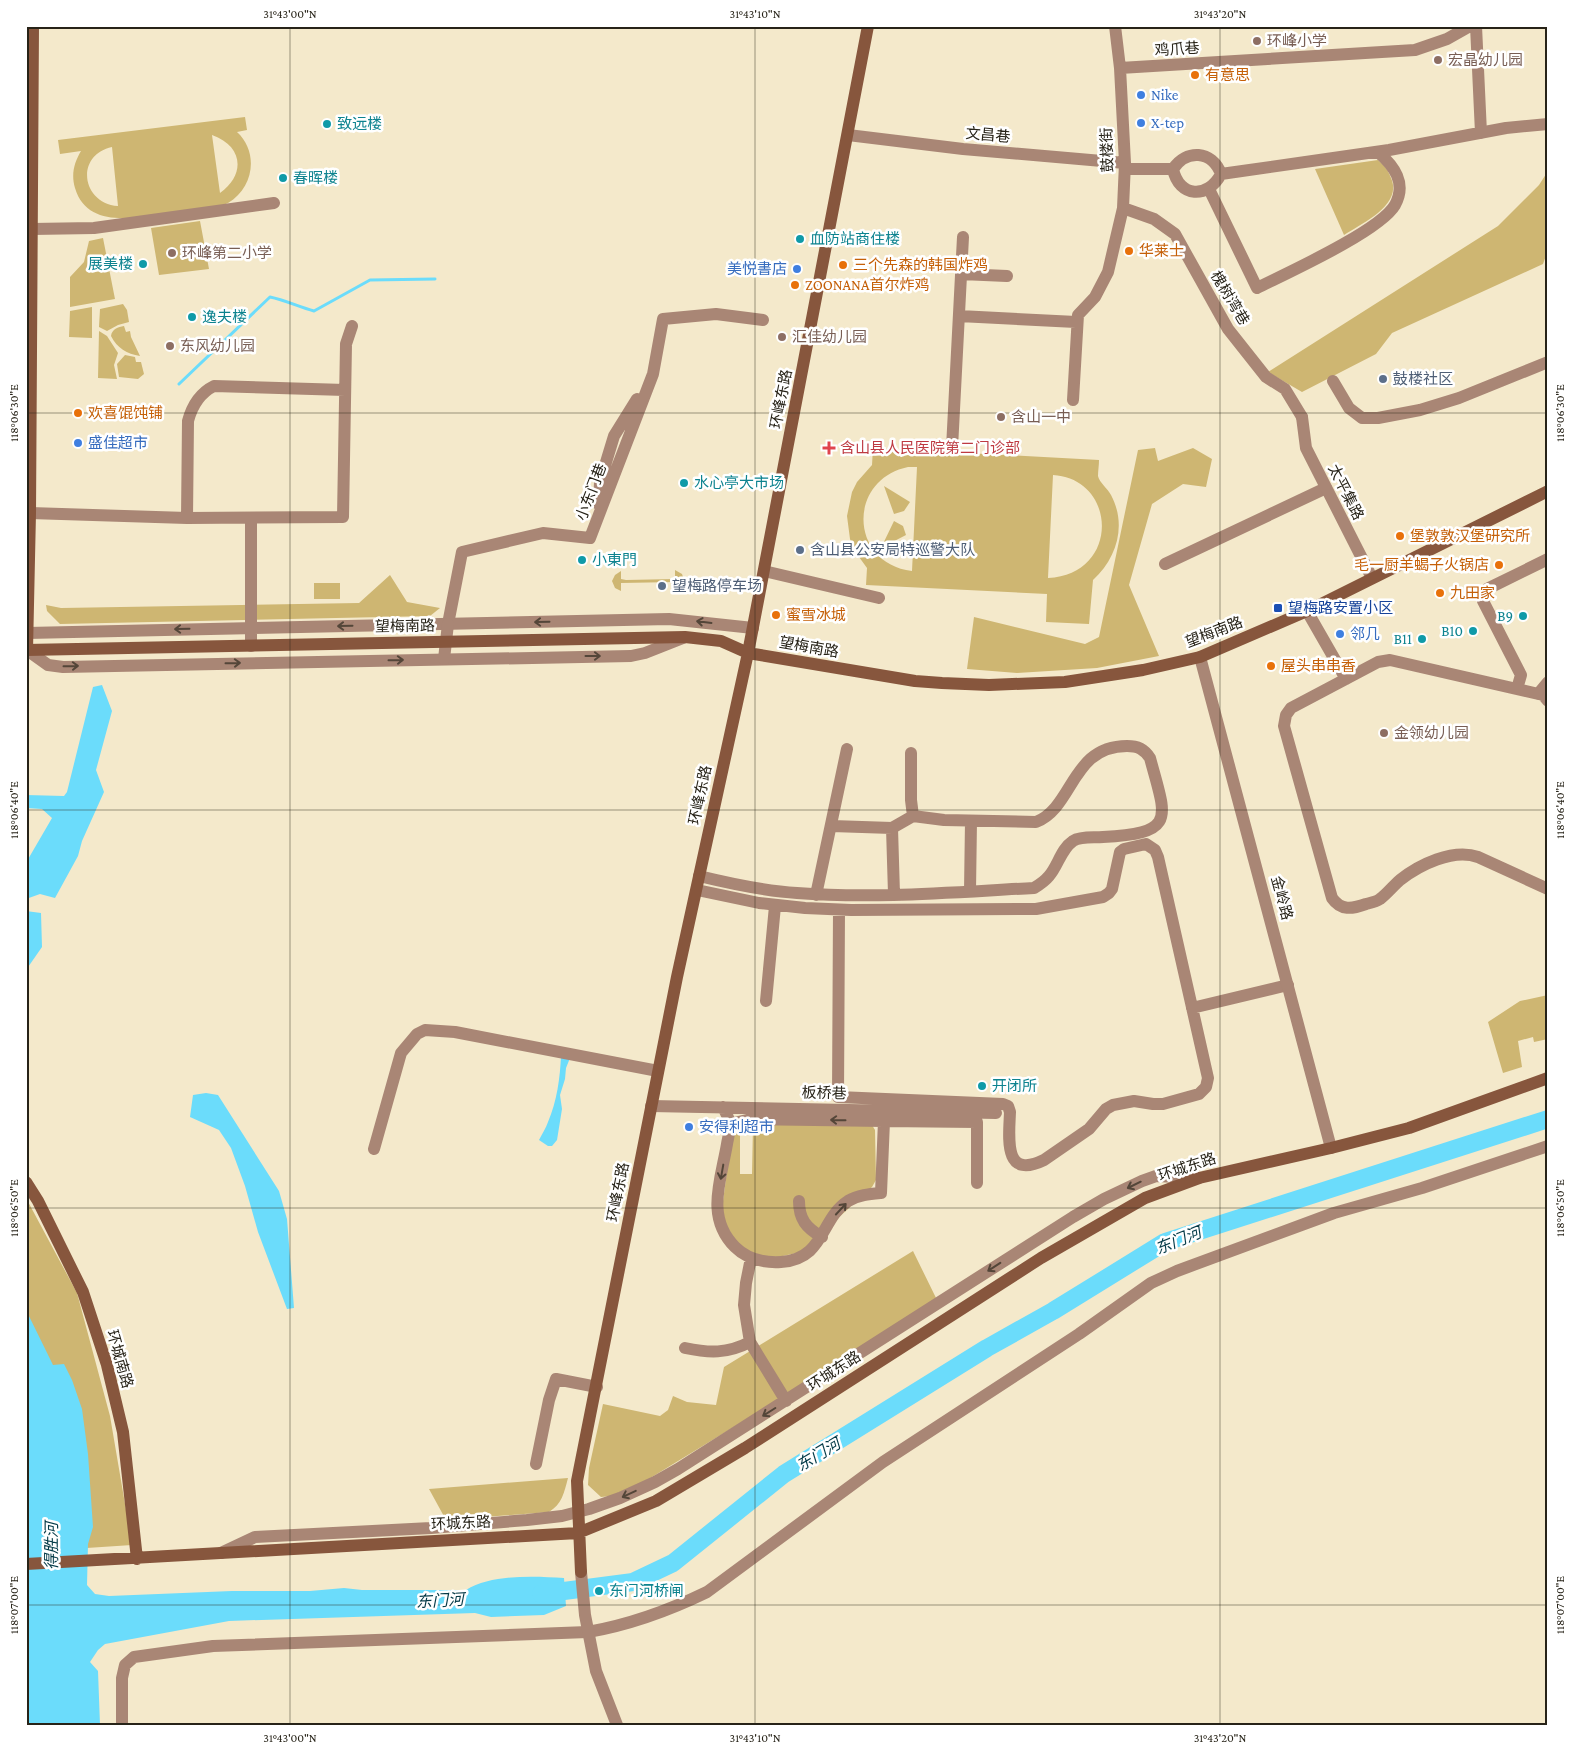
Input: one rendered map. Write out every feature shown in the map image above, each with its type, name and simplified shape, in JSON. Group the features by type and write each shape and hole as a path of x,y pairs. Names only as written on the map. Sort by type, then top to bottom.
{"main road":[{"path":"33,26 29,96 32,230 28,350 30,513 27,650 119,649"},
{"name":"环峰东路","path":"581,1572 577,1481 658,1071 753,628 868,26"},
{"name":"望梅南路","path":"27,650 685,637 721,641 748,653 915,681 974,685 1065,682 1143,670 1200,658 1307,610 1548,491"},
{"name":"环城东路","path":"26,1564 578,1532 656,1501 745,1448 1040,1258 1145,1198 1199,1178 1409,1128 1548,1078"},
{"name":"环城南路","path":"26,1182 38,1201 83,1292 107,1365 123,1432 136,1559"}],"street":[{"name":"鼓楼街","path":"1076,322 1081,310 1095,297 1108,272 1123,208 1125,166 1120,68 1115,26"},
{"name":"鸡爪巷","path":"1120,68 1415,50 1447,39 1470,26"},
{"path":"1476,26 1481,133"},
{"path":"1221,174 1378,152 1506,128 1548,124"},
{"name":"文昌巷","path":"848,135 1125,166 1173,169"},
{"path":"1209,189 1257,288 1344,242 1385,216 1394,205 1399,184 1397,173 1391,164 1378,152"},
{"path":"1202,155 1218,164 1221,174 1217,183 1209,189 1201,192 1191,191 1181,186 1175,179 1173,169 1179,160 1189,156 1202,155"},
{"path":"32,230 94,228 274,203"},
{"name":"槐树湾巷","path":"1123,208 1154,219 1175,234 1228,329 1266,377 1285,389 1302,417"},
{"path":"952,448 963,237"},
{"path":"961,274 1007,276"},
{"name":"小东门巷","path":"448,624 462,552 543,533 590,538 653,374 662,319 716,314 763,320"},
{"path":"959,316 1076,322 1073,400"},
{"path":"30,513 187,518 343,517 346,344 352,326"},
{"path":"1333,381 1348,408 1362,418 1378,418 1420,410 1459,398 1548,362"},
{"path":"187,518 188,421 190,410 199,397 207,390 214,386 346,390"},
{"name":"太平集路","path":"1302,417 1306,448 1372,578"},
{"path":"1165,564 1326,488"},
{"path":"251,518 251,646"},
{"path":"1517,689 1521,675 1483,600 1483,594 1486,589 1548,559"},
{"path":"764,571 879,598"},
{"path":"1307,610 1346,679"},
{"path":"27,633 669,619 753,628"},
{"path":"444,659 448,624"},
{"path":"27,650 48,665 63,667 631,656 645,654 685,637"},
{"name":"金岭路","path":"1200,658 1331,1148"},
{"path":"1548,682 1543,697 1517,689 1390,660 1378,662 1291,708 1286,715 1284,726 1332,898 1338,906 1346,909 1356,908 1379,900 1400,880 1418,868 1439,859 1460,854 1478,857 1548,889"},
{"path":"699,876 745,887 842,896 1034,888 1050,876 1065,850 1072,842 1080,839 1113,837 1148,831 1156,827 1161,820 1163,807 1150,758 1141,748 1123,746 1112,747 1100,752 1087,761 1052,811 1044,819 1036,822 944,820 913,816 892,828 832,826"},
{"path":"816,895 847,749"},
{"path":"911,752 913,816"},
{"path":"970,891 971,821"},
{"path":"892,828 894,894"},
{"path":"696,890 775,906 839,910 1036,909 1103,897 1112,889 1120,852 1124,849 1146,844 1155,850 1158,857 1208,1078 1206,1087 1199,1094 1163,1104 1134,1101 1113,1105 1106,1109 1089,1129 1037,1164 1022,1164 1014,1160 1011,1153 1010,1112 1008,1106 1003,1104 838,1097 839,910"},
{"path":"766,1001 775,906"},
{"path":"1192,1008 1288,985"},
{"path":"374,1150 401,1053 417,1034 425,1030 455,1032 658,1071"},
{"name":"板桥巷","path":"651,1106 996,1113"},
{"path":"723,1107 730,1124 716,1212 720,1226 738,1250 751,1258 770,1262 791,1260 802,1256 814,1247 837,1212 848,1201 865,1195 881,1193 884,1121"},
{"path":"730,1124 751,1119 977,1122 977,1183"},
{"path":"122,1725 122,1678 125,1665 134,1657 213,1646 588,1632 616,1627 676,1607 707,1592 882,1462 1079,1334 1150,1283 1177,1271 1334,1213 1422,1188 1548,1146"},
{"path":"220,1554 255,1537 527,1520 578,1513 620,1498 655,1482 1104,1199 1156,1176 1199,1178"},
{"path":"799,1201 799,1210 804,1222 812,1232 822,1237"},
{"path":"751,1258 744,1305 750,1342 786,1401"},
{"path":"685,1348 709,1352 725,1352 750,1342"},
{"path":"536,1464 549,1400 556,1379 597,1387"},
{"path":"581,1572 585,1615 596,1671 617,1725"}],"shaded area":[{"path":"245,117 247,130 237,132 249,149 250,169 248,179 237,196 222,206 132,218 104,216 91,211 82,202 75,188 74,169 81,151 60,154 58,140","holes":["212,135 230,146 235,153 237,161 234,177 220,193","112,147 118,206 106,203 96,197 90,188 87,178 88,168 92,159 100,152"]},
{"path":"1378,160 1386,168 1391,178 1393,188 1391,197 1379,212 1344,235 1315,169"},
{"path":"1548,171 1548,250 1543,264 1392,333 1376,354 1302,392 1268,372 1498,226 1539,185"},
{"path":"200,221 209,269 159,275 151,228"},
{"path":"103,238 115,299 70,307 70,277 84,262 89,241"},
{"path":"123,304 127,310 129,322 107,331 99,327 100,309"},
{"path":"92,307 92,338 69,337 70,311"},
{"path":"124,326 126,332 130,331 140,356 123,350 111,336 116,329"},
{"path":"99,331 107,336 118,353 114,365 117,379 98,378"},
{"path":"125,355 135,357 136,362 141,362 144,374 138,379 119,377 117,364"},
{"path":"873,448 1099,460 1098,476 1116,506 1119,529 1117,540 1108,562 1093,580 1089,624 1046,622 1047,594 866,585 867,568 854,550 850,539 847,516 852,492 857,482 872,465","holes":["908,467 917,467 912,571 891,565 876,553 867,538 864,521 866,504 874,488 888,475","1053,475 1074,480 1090,492 1099,509 1102,527 1098,545 1088,561 1072,573 1048,578"]},
{"path":"1155,448 1158,461 1193,448 1212,459 1206,487 1183,484 1152,504 1129,585 1159,656 1097,668 1017,673 967,669 974,617 1085,644 1099,637 1138,450"},
{"path":"884,486 910,502 904,511 894,514"},
{"path":"894,521 903,526 906,535 881,548"},
{"path":"675,570 682,574 684,580 682,587 676,590 675,582 621,583 621,591 615,588 612,581 615,575 621,571 621,579 626,580 675,579"},
{"path":"390,575 407,602 440,608 430,616 60,624 47,611 46,605 61,608 359,603"},
{"path":"314,583 340,583 340,599 314,599"},
{"path":"1548,995 1548,1039 1534,1042 1533,1037 1518,1041 1522,1067 1503,1073 1488,1022 1520,1001"},
{"path":"753,1125 872,1125 875,1130 876,1180 872,1187 801,1252 769,1259 739,1247 721,1216 732,1134 740,1133 740,1174 752,1174"},
{"path":"26,1198 77,1293 110,1416 132,1545 26,1552"},
{"path":"913,1251 938,1302 647,1480 611,1496 601,1497 588,1485 589,1468 603,1404 660,1416 668,1410 673,1396 687,1402 716,1405 724,1367"},
{"path":"568,1478 560,1502 549,1512 446,1520 429,1489"}],"water":[{"path":"102,685 112,711 96,770 104,792 82,841 78,856 55,898 40,894 26,899 27,861 52,818 42,809 26,808 26,795 64,796 67,792 93,687"},
{"path":"26,911 41,913 42,947 26,970"},
{"path":"561,1056 570,1058 560,1095 562,1109 557,1140 552,1146 548,1146 539,1140 554,1106"},
{"path":"206,1093 218,1095 279,1191 287,1219 294,1308 287,1309 258,1232 245,1186 231,1148 219,1130 190,1117 193,1095"},
{"name":"得胜河","path":"26,1310 53,1365 64,1364 82,1409 88,1454 93,1527 88,1544 87,1585 95,1594 109,1596 232,1591 310,1591 344,1588 362,1590 466,1590 488,1581 514,1577 540,1577 564,1578 566,1606 544,1615 491,1617 475,1613 229,1621 105,1644 98,1650 90,1662 98,1671 100,1725 26,1725"}],"waterway":[{"path":"179,384 270,297 314,311 370,280 435,279"},
{"name":"东门河","path":"541,1594 633,1582 673,1563 784,1474 987,1348 1053,1311 1165,1242 1548,1119"}],"place":[{"name":"环峰小学","path":"1257,41"},
{"name":"宏晶幼儿园","path":"1438,60"},
{"name":"有意思","path":"1195,75"},
{"name":"Nike","path":"1141,95"},
{"name":"X-tep","path":"1141,123"},
{"name":"致远楼","path":"327,124"},
{"name":"春晖楼","path":"283,178"},
{"name":"血防站商住楼","path":"800,239"},
{"name":"华莱士","path":"1129,251"},
{"name":"环峰第二小学","path":"172,253"},
{"name":"展美楼","path":"143,264"},
{"name":"三个先森的韩国炸鸡","path":"843,265"},
{"name":"美悦書店","path":"797,269"},
{"name":"ZOONANA首尔炸鸡","path":"795,285"},
{"name":"逸夫楼","path":"192,317"},
{"name":"汇佳幼儿园","path":"782,337"},
{"name":"东风幼儿园","path":"170,346"},
{"name":"鼓楼社区","path":"1383,379"},
{"name":"欢喜馄饨铺","path":"78,413"},
{"name":"含山一中","path":"1001,417"},
{"name":"盛佳超市","path":"78,443"},
{"name":"含山县人民医院第二门诊部","path":"829,448"},
{"name":"水心亭大市场","path":"684,483"},
{"name":"堡敦敦汉堡研究所","path":"1400,536"},
{"name":"含山县公安局特巡警大队","path":"800,550"},
{"name":"小東門","path":"582,560"},
{"name":"毛一厨羊蝎子火锅店","path":"1499,565"},
{"name":"望梅路停车场","path":"662,586"},
{"name":"九田家","path":"1440,593"},
{"name":"望梅路安置小区","path":"1278,608"},
{"name":"蜜雪冰城","path":"776,615"},
{"name":"B9","path":"1523,616"},
{"name":"B10","path":"1473,631"},
{"name":"邻几","path":"1340,634"},
{"name":"B11","path":"1422,639"},
{"name":"屋头串串香","path":"1271,666"},
{"name":"金领幼儿园","path":"1384,733"},
{"name":"开闭所","path":"982,1086"},
{"name":"安得利超市","path":"689,1127"},
{"name":"东门河桥闸","path":"599,1591"}]}
